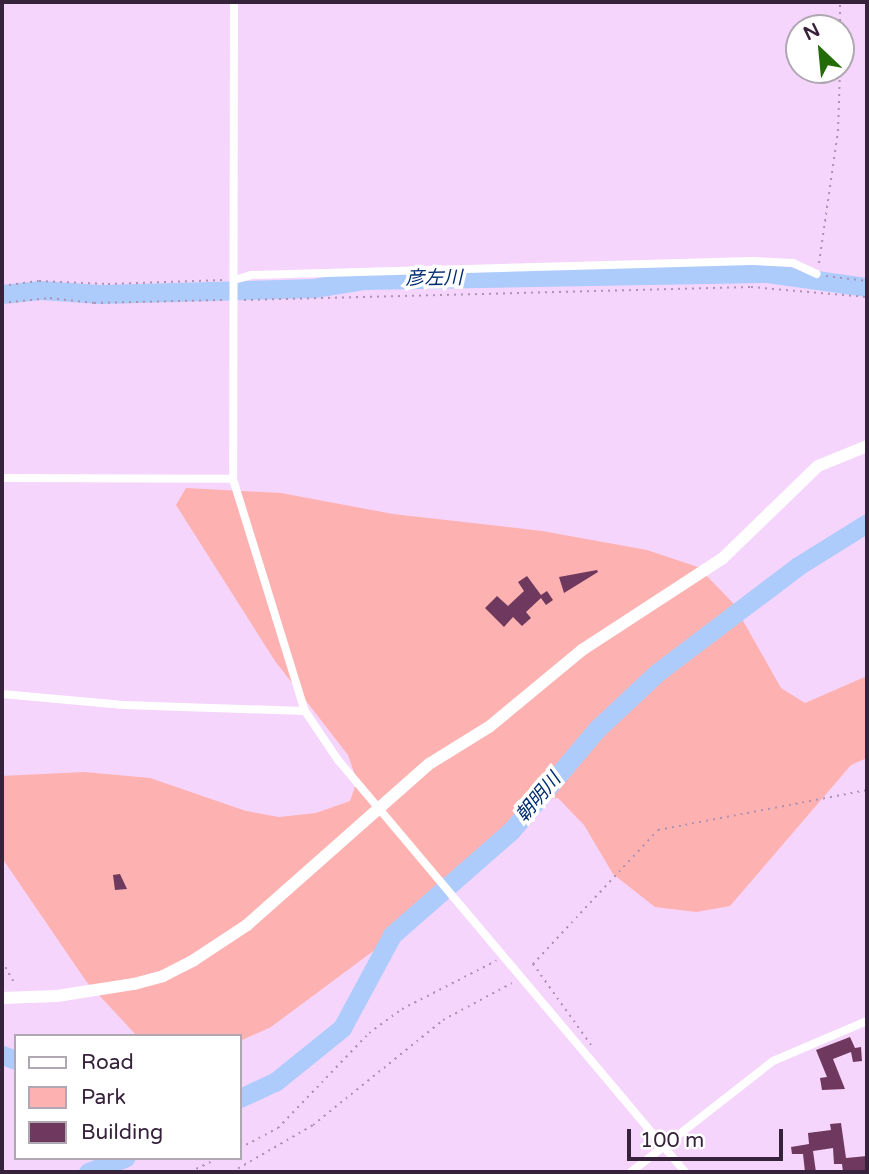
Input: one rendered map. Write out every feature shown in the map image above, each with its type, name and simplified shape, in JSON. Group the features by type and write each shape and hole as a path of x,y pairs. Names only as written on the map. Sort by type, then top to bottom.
{"street":[{"path":"234,2 233,479 305,711 333,754 505,953 685,1172"},
{"path":"234,281 251,275 752,261 793,263 817,274"},
{"path":"2,998 57,996 163,976 247,925 429,764 489,727 582,650 723,558 818,466 867,446"},
{"path":"2,478 233,479"},
{"path":"2,694 124,705 305,711"},
{"path":"631,1172 781,1056 867,1021"}],"path":[{"path":"840,84 838,131 817,274 867,281"},
{"path":"2,286 39,281 108,284 234,281"},
{"path":"2,303 50,298 94,303 751,287 867,298"},
{"path":"591,1045 533,964 658,830 867,790"},
{"path":"242,1147 285,1122 369,1033 445,985 505,953"},
{"path":"2,961 23,998"},
{"path":"232,1172 313,1125 443,1020 513,982"},
{"path":"190,1172 215,1160"}],"green space":[{"path":"186,488 281,493 393,514 542,531 647,550 698,567 733,603 781,688 805,703 867,676 867,758 851,765 730,906 696,912 655,907 613,874 584,825 558,798 538,801 495,834 471,864 380,946 271,1027 242,1040 242,1034 135,1034 86,981 2,858 2,776 84,772 150,778 246,811 279,817 316,813 350,801 357,781 348,755 275,661 176,505"}],"building":[{"path":"597,570 598,572 564,593 559,577"},
{"path":"527,576 541,595 547,591 553,600 546,605 541,598 526,612 531,618 522,626 513,617 504,627 485,608 497,596 508,606 524,591 518,582"},
{"path":"120,874 127,889 115,890 113,875"},
{"path":"850,1037 855,1048 861,1047 862,1061 853,1062 851,1052 833,1059 845,1089 822,1090 820,1078 827,1077 816,1050"},
{"path":"841,1123 846,1158 867,1156 867,1172 843,1172 842,1164 834,1164 833,1148 813,1151 816,1172 805,1172 803,1154 792,1154 791,1147 809,1144 808,1133 831,1130 830,1124"}],"waterway":[{"name":"彦左川","path":"2,294 40,290 101,294 314,288 364,280 767,273 867,287"},
{"name":"朝明川","path":"242,1097 275,1082 342,1028 392,935 511,831 597,729 658,672 798,566 867,523"},
{"name":"朝明川","path":"2,1055 14,1059"},
{"path":"88,1172 120,1160"}]}
